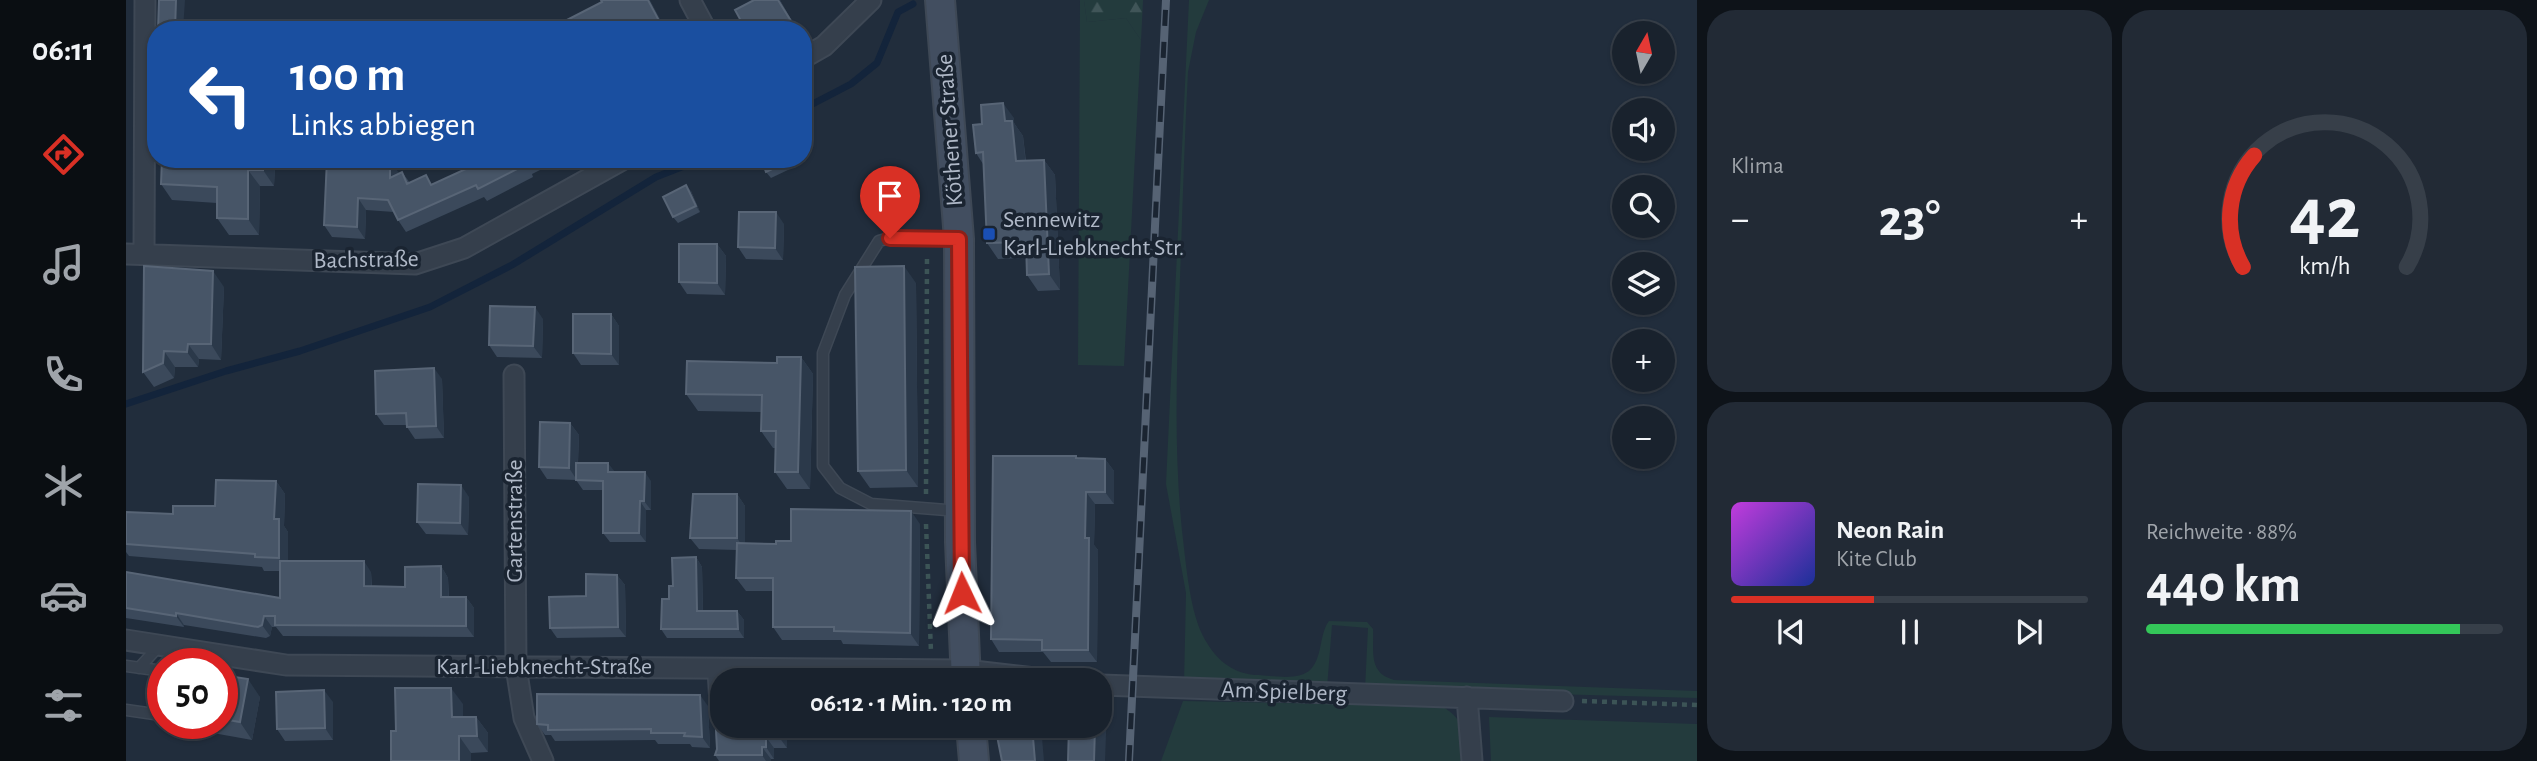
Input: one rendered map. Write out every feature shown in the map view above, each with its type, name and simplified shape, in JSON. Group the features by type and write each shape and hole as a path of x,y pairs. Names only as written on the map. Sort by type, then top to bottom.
{"main road":[{"name":"Köthener Straße","path":"940,0 959,239 959,511 965,668"},
{"path":"972,738 974,761"}],"street":[{"path":"135,254 135,51 145,0"},
{"path":"690,0 701,21"},
{"path":"812,53 824,46 871,0"},
{"name":"Bachstraße","path":"135,254 415,264 464,248 608,168"},
{"name":"Gartenstraße","path":"514,375 516,667 524,718 543,761"},
{"name":"Karl-Liebknecht-Straße","path":"126,640 286,665 713,668"},
{"name":"Am Spielberg","path":"1112,685 1563,701"},
{"path":"1467,697 1472,761"}],"lane":[{"path":"959,239 890,238 879,241 845,295 823,353 822,408 823,466 840,488 872,504 959,511"},
{"path":"139,668 159,646"},
{"path":"126,666 147,669"},
{"path":"126,710 147,713"}],"path":[{"path":"927,238 926,509 932,668"},
{"path":"1563,701 1697,705"}],"green space":[{"path":"1080,0 1084,0 1087,22 1126,18 1141,40 1124,366 1078,365"},
{"path":"1084,0 1143,0 1141,40 1126,18 1087,22"},
{"path":"1189,0 1209,0 1196,32 1188,72 1178,335 1177,457 1190,593 1195,616 1212,651 1224,663 1246,674 1284,677 1299,675 1306,673 1315,664 1329,621 1367,622 1373,629 1376,667 1386,677 1394,680 1697,691 1697,698 1365,689 1368,628 1332,625 1327,688 1184,683 1186,593 1166,484"},
{"path":"1183,701 1442,706 1456,717 1464,729 1468,761 1161,761"},
{"path":"1489,717 1697,724 1697,761 1491,761"}],"building":[{"path":"159,0 176,0 175,21 158,21"},
{"path":"601,0 648,0 659,21 565,21 602,2"},
{"path":"754,0 778,0 791,21 741,21 735,10"},
{"path":"1003,103 1005,121 1012,121 1016,161 1044,160 1049,274 1027,275 1026,242 987,243 983,152 976,153 973,125 982,124 981,105"},
{"path":"162,168 263,168 248,170 248,219 217,218 217,187 161,184"},
{"path":"327,168 390,168 390,178 402,172 407,184 426,175 431,185 468,168 519,168 478,189 476,185 398,220 388,200 358,198 357,227 324,225"},
{"path":"686,185 696,206 673,217 663,197"},
{"path":"739,212 776,212 775,248 738,247"},
{"path":"679,244 717,244 717,283 679,282"},
{"path":"144,266 213,271 211,344 188,344 187,352 164,351 163,363 143,372"},
{"path":"904,266 906,470 858,471 855,267"},
{"path":"490,306 535,307 533,346 489,345"},
{"path":"573,314 611,314 611,354 573,353"},
{"path":"777,357 801,357 798,472 775,472 776,431 761,431 762,395 686,394 687,361 777,363"},
{"path":"434,368 436,426 407,427 406,413 376,414 375,371"},
{"path":"540,422 570,423 569,468 539,467"},
{"path":"993,456 1076,456 1105,459 1105,492 1086,492 1085,538 1089,538 1088,650 1042,650 1042,640 991,639"},
{"path":"576,463 608,463 608,472 645,472 644,501 640,501 639,533 603,533 603,481 576,480"},
{"path":"216,480 276,481 274,519 279,519 279,558 126,544 126,512 173,514 173,506 215,506"},
{"path":"418,484 461,485 460,523 417,522"},
{"path":"693,494 737,494 737,538 690,538"},
{"path":"791,509 911,511 910,633 834,631 834,627 773,627 773,578 736,578 737,543 776,544 776,541 791,541"},
{"path":"696,557 697,611 737,611 738,629 661,629 662,599 669,599 669,586 673,586 672,558"},
{"path":"280,561 364,561 364,586 405,587 405,567 441,566 441,597 466,597 466,626 275,625 275,616 264,616 262,625 258,627 176,613 176,616 126,608 126,572 280,598"},
{"path":"586,574 617,575 618,627 550,628 549,597 586,596"},
{"path":"238,677 248,679 238,722"},
{"path":"395,688 451,688 452,717 476,717 477,736 459,736 459,761 391,761 391,731 396,731"},
{"path":"324,690 325,728 277,729 276,692"},
{"path":"537,694 700,695 702,737 684,736 685,733 651,733 651,729 548,730 548,725 537,724"},
{"path":"716,738 766,738 762,755 715,755"},
{"path":"998,738 1033,738 1035,761 1002,761"},
{"path":"1069,738 1095,738 1094,761 1068,761"}],"waterway":[{"path":"812,104 851,84 877,63 898,12 913,4"},
{"path":"126,404 226,371 300,351 430,307 512,265 656,177 679,168"}],"railway":[{"path":"1129,761 1166,0"}],"place":[{"name":"Sennewitz Karl-Liebknecht Str.","path":"989,234"}],"route":[{"path":"890,238 959,239 959,511 962,593"}]}
